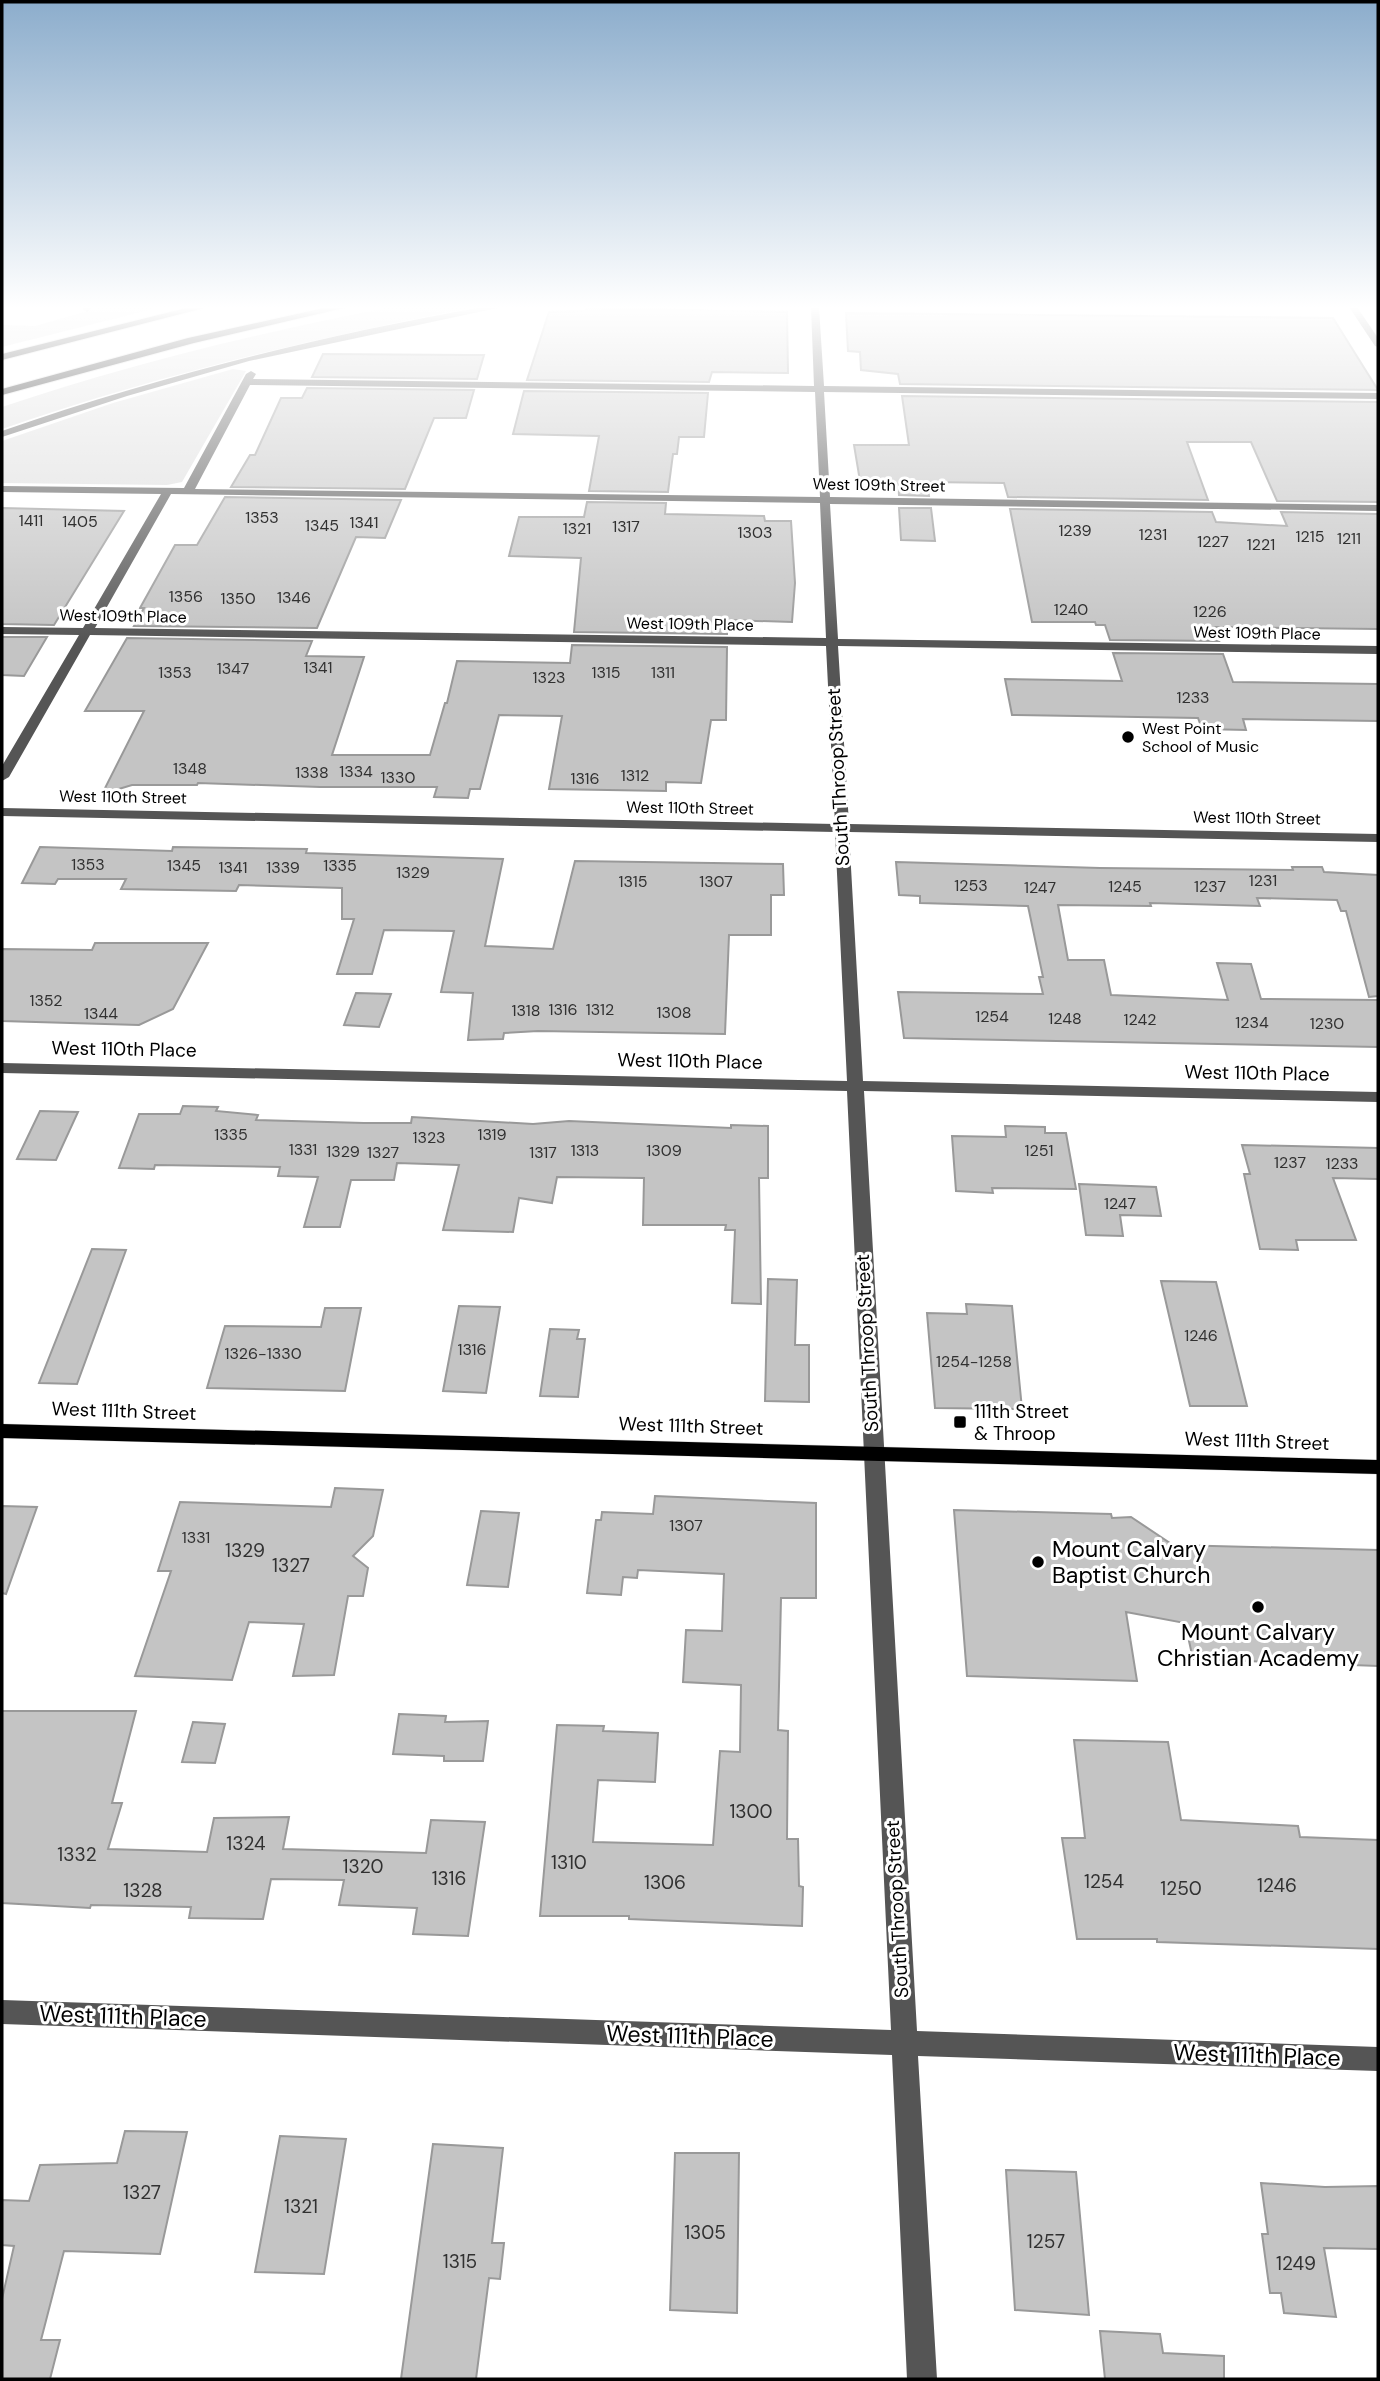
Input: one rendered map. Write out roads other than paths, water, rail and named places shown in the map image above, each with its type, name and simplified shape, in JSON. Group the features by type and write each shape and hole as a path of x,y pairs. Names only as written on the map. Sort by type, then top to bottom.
{"main road":[{"name":"West 111th Street","path":"2,1431 1378,1467"}],"street":[{"path":"2,434 49,418"},
{"path":"188,491 227,418"},
{"name":"South Throop Street","path":"820,418 922,2379"},
{"name":"West 109th Street","path":"2,489 1378,508"},
{"path":"2,777 168,491"},
{"name":"West 109th Place","path":"2,630 1378,650"},
{"name":"West 110th Street","path":"2,813 1378,838"},
{"name":"West 110th Place","path":"2,1068 1378,1097"},
{"name":"West 111th Place","path":"2,2012 1378,2059"}],"place":[{"name":"West Point School of Music","path":"1128,737"},
{"name":"111th Street & Throop","path":"960,1422"},
{"name":"Mount Calvary Baptist Church","path":"1038,1562"},
{"name":"Mount Calvary Christian Academy","path":"1258,1607"}]}
